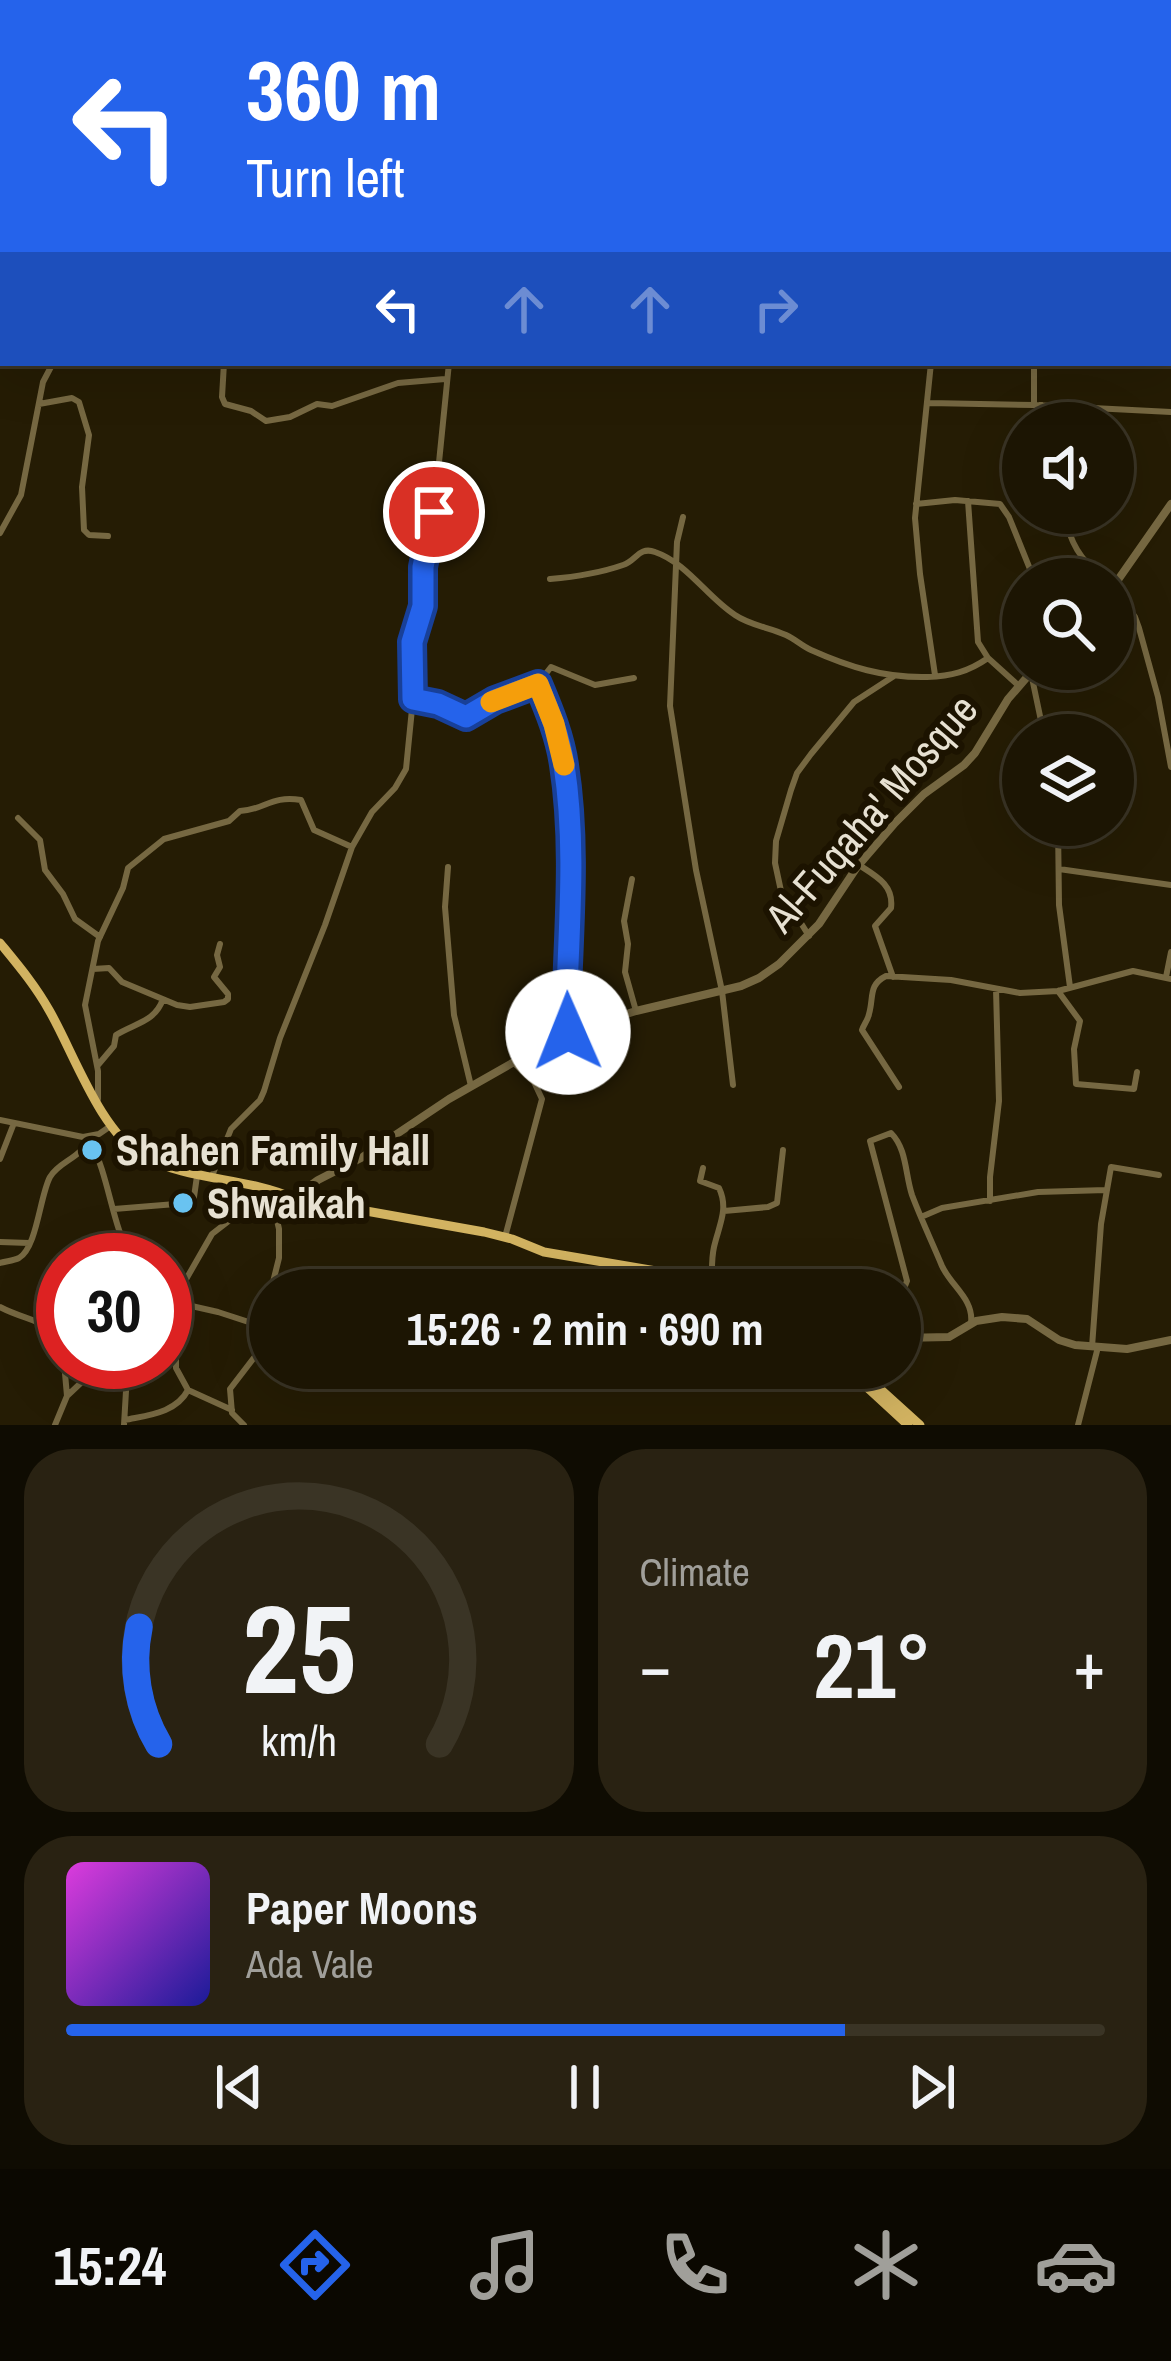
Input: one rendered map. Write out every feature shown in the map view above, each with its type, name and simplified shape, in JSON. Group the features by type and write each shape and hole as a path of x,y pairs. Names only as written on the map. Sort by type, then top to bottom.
{"main road":[{"path":"0,943 38,991 112,1125 140,1154 293,1198 452,1225 544,1252 644,1269"},
{"path":"869,1389 908,1425"},
{"path":"880,1389 920,1425"}],"street":[{"path":"0,533 21,495 44,382 52,366"},
{"path":"224,366 225,404 266,421 290,417 311,405 332,406 398,383 446,379"},
{"path":"212,1176 236,1120 264,1090 352,847 406,769 413,632 423,606 423,567 434,512 448,366"},
{"path":"931,366 916,542 935,676"},
{"path":"1034,366 1037,402"},
{"path":"39,404 71,398 79,402 89,435 83,460 83,529 89,535 108,536"},
{"path":"927,403 1002,404"},
{"path":"1134,410 1171,412"},
{"path":"916,503 968,501 1003,507 1026,558"},
{"path":"968,501 976,634 988,658 1002,671"},
{"path":"1134,558 1170,508"},
{"path":"682,517 676,542 670,706 696,870 722,991 733,1085"},
{"path":"550,579 622,566 644,550 676,565 750,624 876,675 963,673 988,658"},
{"path":"1134,615 1158,697 1171,766"},
{"path":"413,699 466,717 538,684 551,667 595,685 634,678"},
{"path":"809,936 781,891 775,863 791,790 797,773 854,702 895,676"},
{"path":"538,684 564,764 570,830 568,1032"},
{"name":"Al-Fuqaha' Mosque","path":"293,1198 471,1086 568,1032 722,991 759,978 779,964 809,936 859,865 924,794 975,753 1016,690"},
{"path":"97,1102 98,1066 85,1014 100,937 124,888 128,868 175,834 230,821 236,813 270,800 298,799 304,803 312,828 352,847"},
{"path":"18,818 40,839 44,869 76,919 100,937"},
{"path":"1059,846 1062,944 1070,987"},
{"path":"859,865 891,893 891,908 875,926 893,976"},
{"path":"448,867 453,1002 471,1086"},
{"path":"1060,869 1171,885"},
{"path":"632,879 624,921 625,972 636,1011"},
{"path":"93,969 108,968 122,982 190,1007 226,1001 228,993 214,977 220,967 220,944"},
{"path":"899,1087 862,1030 875,982 886,976 951,980 1020,993 1058,991 1132,971 1169,978 1171,952"},
{"path":"990,1201 999,1101 996,988"},
{"path":"1058,991 1081,1022 1074,1049 1076,1084 1134,1089 1137,1072"},
{"path":"98,1066 114,1046 116,1035 150,1019 163,999"},
{"path":"505,1237 542,1099 534,1082 513,1062"},
{"path":"0,1120 77,1137 89,1137 112,1125"},
{"path":"0,1160 14,1123"},
{"path":"904,1269 870,1141 891,1133 904,1154 911,1193 945,1273 971,1307 970,1323"},
{"path":"89,1137 106,1177 118,1233"},
{"path":"0,1263 23,1255 50,1176 84,1150 89,1137"},
{"path":"724,1211 777,1203 783,1150"},
{"path":"1078,1425 1095,1347 1100,1224 1111,1167 1160,1175"},
{"path":"703,1168 700,1181 722,1190 724,1211 712,1254 715,1269"},
{"path":"114,1209 191,1202 198,1173"},
{"path":"192,1264 212,1234 270,1189 279,1229 277,1269"},
{"path":"921,1217 942,1208 1038,1192 1106,1190"},
{"path":"0,1242 28,1243"},
{"path":"192,1306 249,1323"},
{"path":"0,1307 36,1322"},
{"path":"921,1338 949,1337 970,1323 993,1317 1021,1318 1064,1342 1095,1347 1134,1348 1171,1340"},
{"path":"232,1410 230,1389 249,1364"},
{"path":"66,1389 67,1396"},
{"path":"56,1425 75,1389"},
{"path":"126,1389 125,1422 174,1406 188,1390 232,1410 244,1425"}],"slow traffic":[{"path":"491,702 538,684 564,765"}],"place":[{"name":"Shahen Family Hall","path":"92,1150"},
{"name":"Shwaikah","path":"183,1203"}],"route":[{"path":"434,512 423,567 423,606 412,642 413,699 466,717 538,684 564,764 570,830 568,1032"}]}
